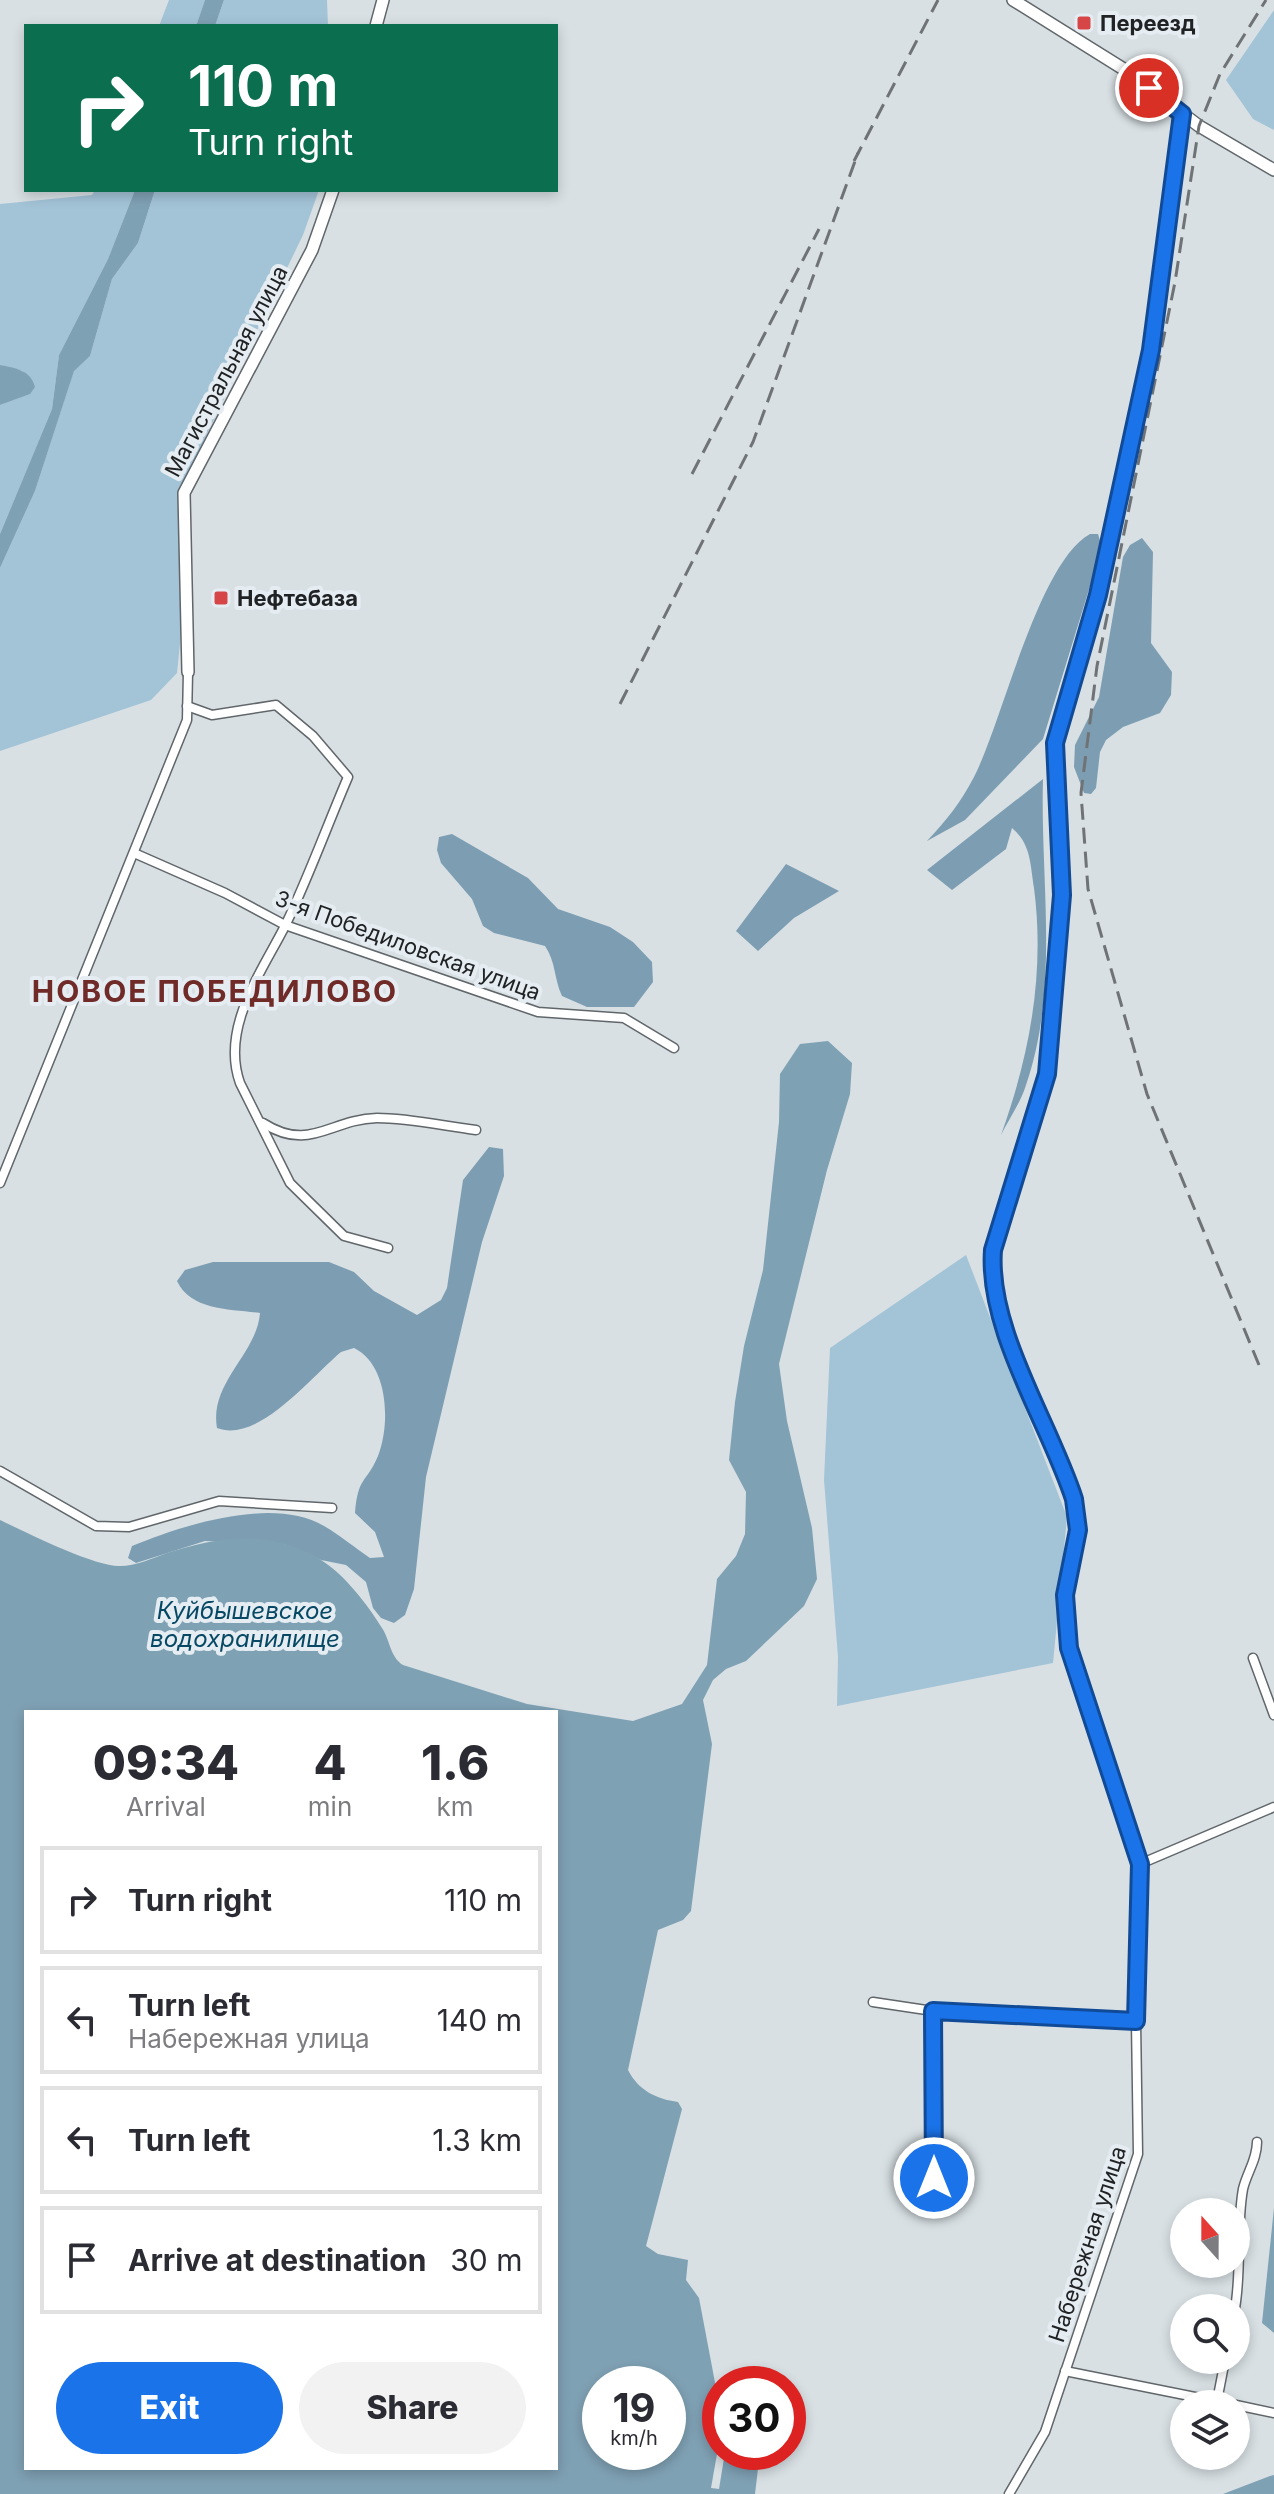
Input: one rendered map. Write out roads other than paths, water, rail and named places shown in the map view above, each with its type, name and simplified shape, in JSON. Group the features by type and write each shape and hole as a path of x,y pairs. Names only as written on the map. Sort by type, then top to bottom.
{"street":[{"path":"377,24 383,0"},
{"path":"1013,0 1122,68 1182,114 1274,170"},
{"name":"Набережная улица","path":"1009,2494 1045,2432 1138,2154 1136,2021 1140,1864 1069,1648 1065,1595 1078,1530 1074,1499 1000,1318 991,1274 993,1250 1047,1074 1062,895 1055,743 1098,595 1151,350 1182,114"},
{"name":"Магистральная улица","path":"188,672 184,493 312,250 332,192"},
{"path":"0,1183 187,720 188,672"},
{"path":"187,706 212,715 276,705 313,736 348,777 285,925 257,973 239,1027 237,1076 263,1123 283,1171 303,1196 344,1236 388,1248"},
{"name":"3-я Победиловская улица","path":"134,853 225,893 285,925 538,1012 624,1018 674,1048"},
{"path":"263,1123 292,1137 306,1137 377,1118 476,1130"},
{"path":"0,1471 96,1526 129,1527 219,1501 332,1508"},
{"path":"1253,1658 1274,1715"},
{"path":"1140,1864 1274,1807"},
{"path":"873,2002 933,2011 1136,2021"},
{"path":"933,2011 934,2178"},
{"path":"1237,2294 1241,2273 1243,2190 1257,2157 1257,2142"},
{"name":"Набережная улица","path":"1065,2371 1170,2392"},
{"path":"1250,2408 1274,2413"}],"water":[{"path":"205,0 224,0 216,24 197,24"},
{"path":"134,192 154,192 138,243 112,279 90,356 74,371 35,491 0,568 0,534 52,409 59,355 108,259"},
{"path":"0,365 22,371 30,377 35,387 30,394 0,405"},
{"name":"Куйбышевское водохранилище","path":"828,1041 852,1063 850,1094 827,1170 779,1364 787,1421 812,1528 817,1579 804,1606 746,1661 726,1669 713,1680 703,1700 712,1744 691,1911 683,1920 658,1930 628,2070 642,2088 662,2099 678,2102 682,2109 646,2246 658,2254 688,2260 686,2280 699,2298 712,2366 702,2366 702,2470 714,2470 711,2488 719,2489 722,2470 758,2470 755,2494 0,2494 0,1520 78,1555 120,1566 187,1547 226,1540 245,1538 283,1543 321,1560 347,1582 376,1619 395,1658 403,1665 527,1704 633,1721 682,1704 707,1665 717,1579 736,1556 745,1534 746,1492 729,1460 744,1346 763,1270 779,1122 780,1074 800,1044"},
{"path":"1274,2208 1274,2333 1262,2323"},
{"path":"1274,2475 1274,2494 1223,2494 1270,2476"}],"railway":[{"path":"854,161 938,0"},
{"path":"1259,1365 1147,1094 1088,889 1081,793 1097,666 1175,282 1199,126 1220,74 1266,0"},
{"path":"620,704 753,442 858,153"},
{"path":"692,474 819,229"}],"place":[{"name":"Переезд","path":"1084,23"},
{"name":"Нефтебаза","path":"221,598"}],"district":[{"name":"НОВОЕ ПОБЕДИЛОВО","path":"215,992"}]}
